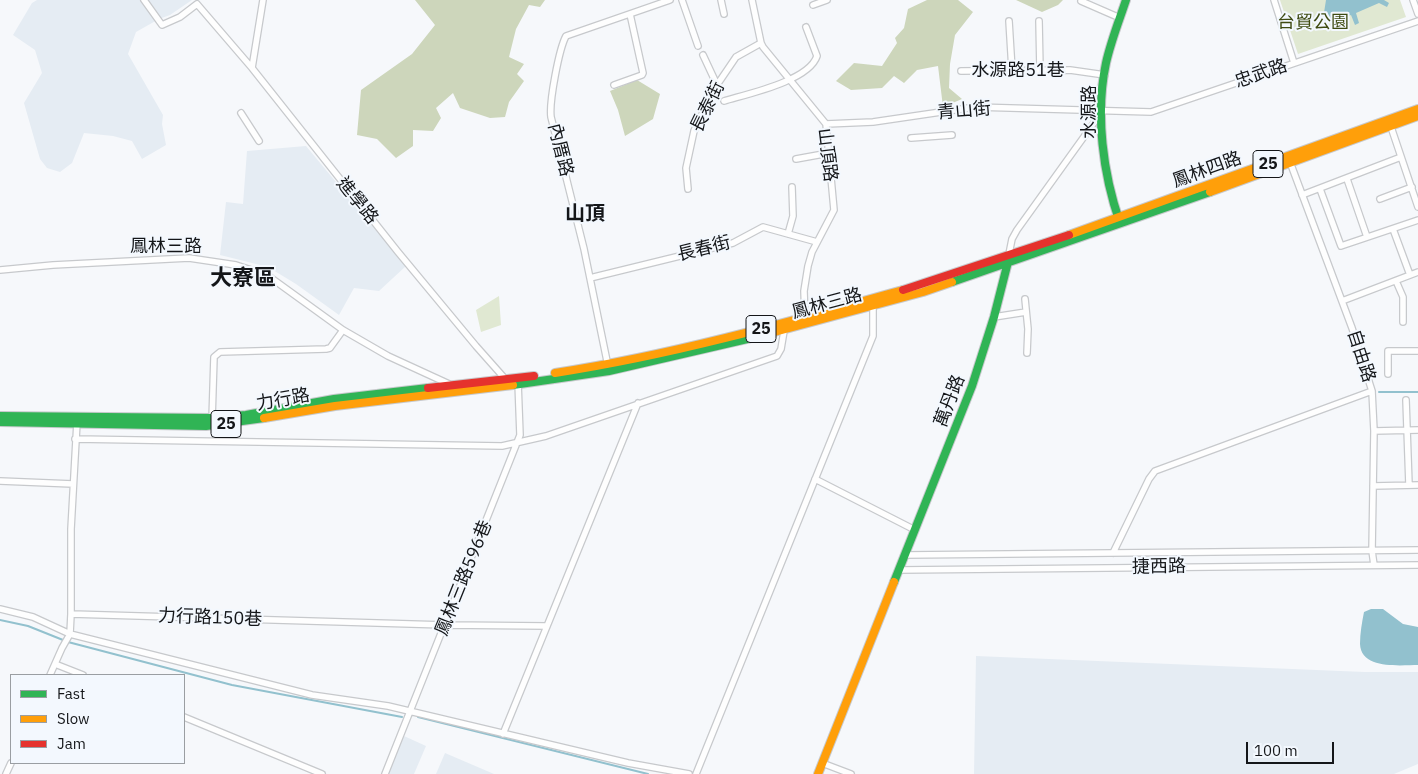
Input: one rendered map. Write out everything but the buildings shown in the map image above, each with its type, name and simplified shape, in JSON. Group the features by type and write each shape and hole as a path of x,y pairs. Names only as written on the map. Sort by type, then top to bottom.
{"main road":[{"name":"水源路","path":"1119,221 1112,202 1106,165 1103,111 1106,63 1126,0"},
{"name":"鳳林四路","path":"1119,221 1417,114"},
{"name":"鳳林三路","path":"450,388 518,381 608,368 784,332 805,322 921,285 1009,254 1119,221"},
{"name":"鳳林三路","path":"608,368 873,307 1008,263 1119,221"},
{"name":"萬丹路","path":"899,570 972,386 994,317 1009,254"},
{"name":"力行路","path":"0,416 77,420 212,422 334,399 450,388"},
{"name":"力行路","path":"0,422 77,420"},
{"path":"818,774 899,570"}],"street":[{"path":"144,0 162,25 180,17 200,2"},
{"path":"252,68 263,0"},
{"name":"內厝路","path":"608,368 590,278 551,107 562,44 566,36 670,0"},
{"path":"682,0 698,46"},
{"path":"721,0 724,14"},
{"name":"山頂路","path":"752,0 761,44 826,124 834,210 810,259 804,291 805,322"},
{"path":"812,5 827,0"},
{"path":"1274,0 1294,63"},
{"path":"1413,0 1418,14"},
{"path":"1081,1 1120,18"},
{"name":"進學路","path":"200,2 398,252 507,382"},
{"path":"614,85 643,73 630,14"},
{"path":"1039,20 1040,70"},
{"path":"1009,21 1012,70"},
{"name":"忠武路","path":"1103,111 1151,112 1418,21"},
{"path":"724,100 790,80 807,70 817,56 806,27"},
{"name":"長泰街","path":"688,189 686,168 694,131 717,85 736,57 761,44"},
{"path":"703,56 717,85"},
{"name":"水源路51巷","path":"961,71 1070,70 1105,74"},
{"name":"青山街","path":"826,124 873,122 975,107 1103,111"},
{"path":"1009,254 1016,230 1103,111"},
{"path":"241,113 259,141"},
{"path":"1390,123 1418,207"},
{"path":"911,138 952,135"},
{"path":"796,159 829,153"},
{"path":"1302,195 1401,157"},
{"name":"自由路","path":"1290,160 1368,374 1372,392 1374,431 1372,551 1374,565"},
{"path":"1347,179 1367,237"},
{"path":"788,234 793,216 792,187"},
{"path":"1380,199 1412,187"},
{"path":"1320,189 1341,246 1418,220"},
{"name":"長春街","path":"590,278 733,243 763,227 817,242"},
{"path":"1393,229 1410,275"},
{"name":"鳳林三路","path":"0,270 53,265 189,258 236,265 267,275 343,330 450,388"},
{"path":"1342,301 1418,272"},
{"path":"1396,281 1403,297 1403,322"},
{"path":"1025,299 1028,329 1026,353"},
{"path":"696,774 874,336 873,307"},
{"path":"994,317 1026,312"},
{"path":"212,422 214,357 216,354 220,352 326,349 330,348 343,330"},
{"path":"75,440 502,446 546,436 777,356 781,349 784,332"},
{"path":"1388,374 1388,351 1418,351"},
{"name":"鳳林三路596巷","path":"386,774 518,443 520,435 518,381"},
{"path":"1113,553 1149,479 1155,471 1372,392"},
{"path":"1406,400 1409,485"},
{"path":"503,734 638,403"},
{"path":"50,674 70,634 73,484 77,420"},
{"path":"1374,431 1418,430"},
{"path":"815,479 915,530"},
{"path":"0,481 73,484"},
{"path":"1373,486 1418,485"},
{"name":"捷西路","path":"905,555 1418,550"},
{"name":"捷西路","path":"899,570 1418,565"},
{"path":"0,610 34,617 70,634 312,695 412,711 628,763 689,774"},
{"name":"力行路150巷","path":"71,614 445,625 546,626"},
{"path":"55,664 80,674"},
{"path":"185,717 322,774"},
{"path":"822,763 851,774"}],"shaded area":[{"path":"37,0 192,0 170,15 136,32 128,54 163,115 162,124 166,145 142,159 132,141 113,136 84,133 72,163 60,172 47,168 40,159 24,103 42,73 35,50 13,35 32,3"},
{"path":"306,146 406,266 379,291 354,288 339,315 296,284 268,267 220,255 226,202 243,204 247,151"},
{"path":"976,656 1365,672 1418,672 1418,764 1394,774 974,774"},
{"path":"404,736 426,746 414,774 388,774"},
{"path":"445,753 494,774 436,774"}],"green space":[{"path":"415,0 545,0 540,7 529,5 516,29 509,57 524,64 517,74 524,81 509,102 505,117 490,118 460,108 453,93 436,108 441,118 433,131 413,130 413,146 396,158 377,139 357,135 361,90 412,54 435,25"},
{"path":"927,0 958,0 973,12 955,35 950,64 949,88 962,99 943,107 938,66 917,70 904,83 894,76 882,88 851,90 836,81 854,63 882,66 897,43 895,38 904,28 908,9"},
{"path":"1016,0 1063,0 1058,5 1042,12"},
{"name":"台貿公園","path":"1280,0 1400,0 1406,17 1298,54"},
{"path":"637,80 660,94 653,119 625,136 618,110 610,91"},
{"path":"499,296 501,325 481,332 476,310"}],"water":[{"path":"1326,0 1384,0 1389,3 1387,7 1379,3 1356,13 1359,23 1355,25 1351,15 1333,22 1326,22 1323,19"},
{"path":"1371,609 1383,609 1403,624 1418,627 1418,665 1383,664 1367,658 1362,652 1360,640 1364,612"}],"waterway":[{"path":"1379,392 1418,392"},
{"path":"0,620 28,626 63,640"},
{"path":"68,642 232,685 402,717"},
{"path":"418,717 648,774"}],"traffic: fast":[{"path":"1120,223 1105,164 1102,144 1101,103 1106,63 1126,0"},
{"path":"952,282 1210,192"},
{"path":"894,582 972,386 994,317 1009,258"},
{"path":"513,385 609,371 756,337"},
{"path":"0,416 211,418 246,415 334,399 428,388"},
{"path":"0,422 206,426 264,418"}],"traffic: slow":[{"path":"1069,235 1418,109"},
{"path":"1210,192 1418,116"},
{"path":"756,337 923,292 952,282"},
{"path":"555,373 599,366 687,347 774,326 903,290"},
{"path":"264,418 335,406 513,385"},
{"path":"818,774 894,582"}],"traffic: jam":[{"path":"903,290 1069,235"},
{"path":"428,388 534,376"}],"district":[{"name":"山頂","path":"585,214"},
{"name":"大寮區","path":"243,279"}]}
